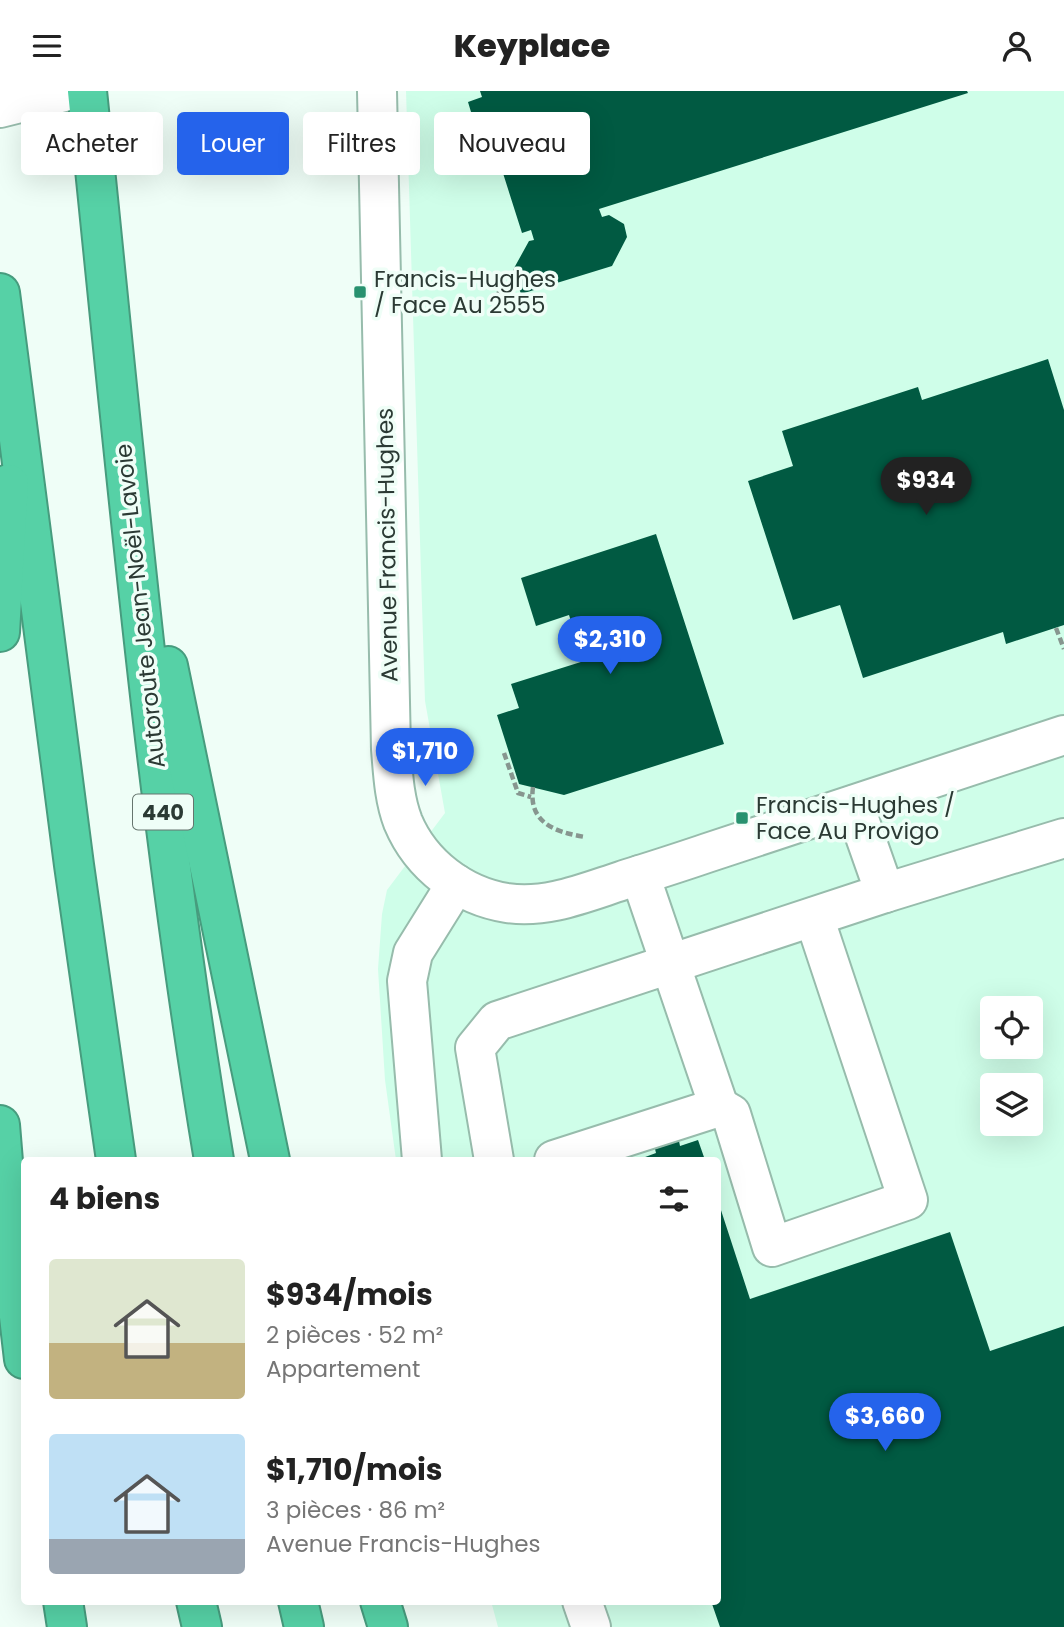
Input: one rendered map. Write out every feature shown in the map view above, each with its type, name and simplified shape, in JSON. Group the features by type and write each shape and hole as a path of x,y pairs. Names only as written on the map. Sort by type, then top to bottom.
{"highway":[{"name":"Autoroute Jean-Noël-Lavoie","path":"87,91 160,794 186,986 214,1157"},
{"path":"0,293 74,865 116,1157"},
{"path":"0,632 14,391"},
{"path":"125,461 269,1157"},
{"path":"0,1125 21,1330"},
{"path":"64,1605 67,1627"},
{"path":"197,1605 202,1627"},
{"path":"299,1605 304,1627"},
{"path":"381,1605 388,1627"}],"street":[{"path":"0,108 68,91"},
{"name":"Avenue Francis-Hughes","path":"377,91 394,781 403,822 416,846 434,867 456,884 495,900 536,904 563,899 1064,735"},
{"path":"854,804 886,893"},
{"path":"493,1157 475,1048 497,1021 671,966 886,893 1064,838"},
{"path":"640,875 719,1107 731,1114 772,1247 908,1200 814,917"},
{"path":"422,1157 407,981 413,953 456,884"},
{"path":"563,1157 719,1107"},
{"path":"583,1605 590,1627"}],"path":[{"path":"497,294 518,287"},
{"path":"1056,628 1064,649"},
{"path":"503,753 518,793 531,797"},
{"path":"533,787 533,812 556,830 585,837"}],"shaded area":[{"path":"406,91 1064,91 1064,1627 498,1627 492,1605 721,1605 721,1157 396,1157 385,1080 378,969 382,914 387,890 445,813 425,701 409,175 420,175 420,112 407,112"}],"building":[{"path":"480,91 968,93 599,209 602,217 609,215 624,224 627,237 612,266 521,294 513,270 529,241 534,240 531,230 522,233 504,175 590,175 590,112 471,112 468,102 482,97"},
{"path":"1048,359 1064,410 1064,625 1006,644 1003,632 863,678 840,605 793,620 748,481 793,466 782,431 918,387 922,400"},
{"path":"656,534 724,744 564,795 519,784 497,715 519,708 511,684 584,661 569,615 536,626 521,578"},
{"path":"698,1140 704,1157 645,1157 656,1153 655,1149 679,1141 680,1146"},
{"path":"721,1210 750,1299 950,1232 990,1351 1064,1326 1064,1627 720,1627 712,1605 721,1605"}],"place":[{"name":"Francis-Hughes / Face Au 2555","path":"360,292"},
{"name":"Francis-Hughes / Face Au Provigo","path":"742,818"}]}
